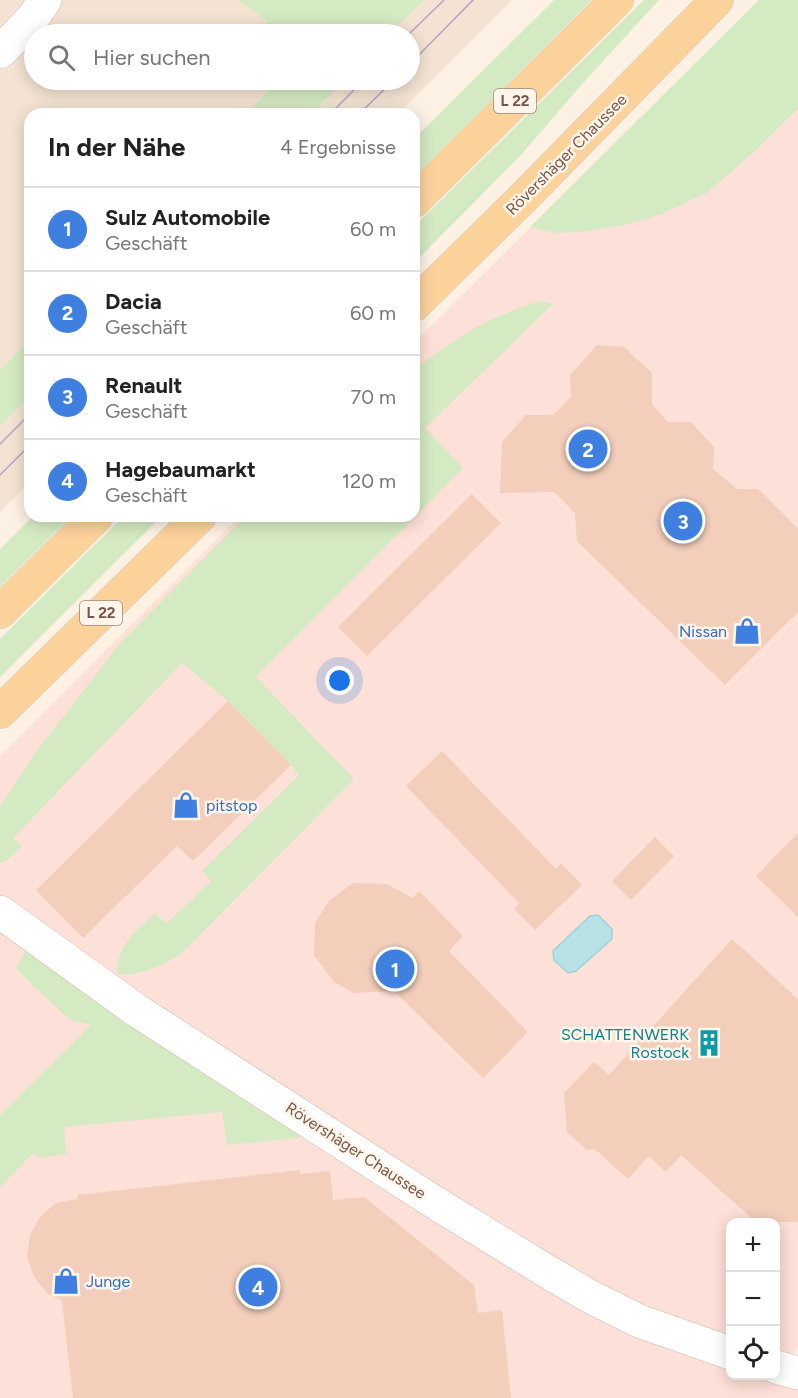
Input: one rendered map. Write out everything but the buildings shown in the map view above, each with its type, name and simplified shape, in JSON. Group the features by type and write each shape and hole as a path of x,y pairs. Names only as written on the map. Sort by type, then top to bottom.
{"main road":[{"name":"L 22","path":"420,195 617,0"},
{"name":"Rövershäger Chaussee","path":"420,299 525,196 717,0"},
{"path":"0,612 91,522"},
{"name":"L 22","path":"0,712 194,522"}],"street":[{"path":"27,24 45,0"},
{"path":"0,52 24,27"},
{"name":"Rövershäger Chaussee","path":"0,912 136,1010 434,1202 543,1269 589,1296 639,1321 726,1352"},
{"path":"780,1368 798,1373"}],"shaded area":[{"path":"0,0 512,0 404,108 24,108 24,488 0,512"},
{"path":"759,0 798,0 798,1346 792,1356 783,1386 798,1389 798,1398 0,1398 0,756 234,522 420,522 420,337"}],"green space":[{"path":"237,0 424,0 399,24 264,24 267,21"},
{"path":"554,0 592,0 420,171 420,133"},
{"path":"644,0 659,0 520,156 420,257 420,221"},
{"path":"759,0 798,0 798,108 755,151 708,192 662,214 624,225 582,232 554,233 530,227"},
{"path":"269,90 335,90 317,108 252,108"},
{"path":"541,301 553,304 425,428 463,468 420,511 420,366 474,329 523,306"},
{"path":"24,345 24,402 0,425 0,370"},
{"path":"27,522 66,522 0,587 0,549"},
{"path":"118,522 156,522 0,677 0,639"},
{"path":"240,522 410,522 256,677 354,779 180,955 134,974 118,974 120,955 128,940 155,913 166,924 211,881 202,871 299,775 228,701 182,663 13,838 22,846 7,860 0,863 0,807 36,752 121,642"},
{"path":"0,919 49,953 48,968 305,1131 298,1138 227,1145 222,1112 64,1127 66,1154 40,1158 33,1153 0,1187 0,1115 91,1025 70,1020 16,969 27,947 0,934"}],"water":[{"path":"598,915 612,929 612,939 576,971 568,973 554,960 553,951 590,916"}],"tram line":[{"path":"419,24 444,0"},
{"path":"420,54 473,0"},
{"path":"336,108 354,90"},
{"path":"365,108 384,90"},
{"path":"0,444 24,420"},
{"path":"0,475 24,451"}],"place":[{"name":"Dacia","path":"588,449"},
{"name":"Renault","path":"683,521"},
{"name":"Nissan","path":"747,631"},
{"name":"pitstop","path":"186,805"},
{"name":"Sulz Automobile","path":"395,969"},
{"name":"SCHATTENWERK Rostock","path":"709,1043"},
{"name":"Junge","path":"66,1281"},
{"name":"Hagebaumarkt","path":"258,1287"}]}
